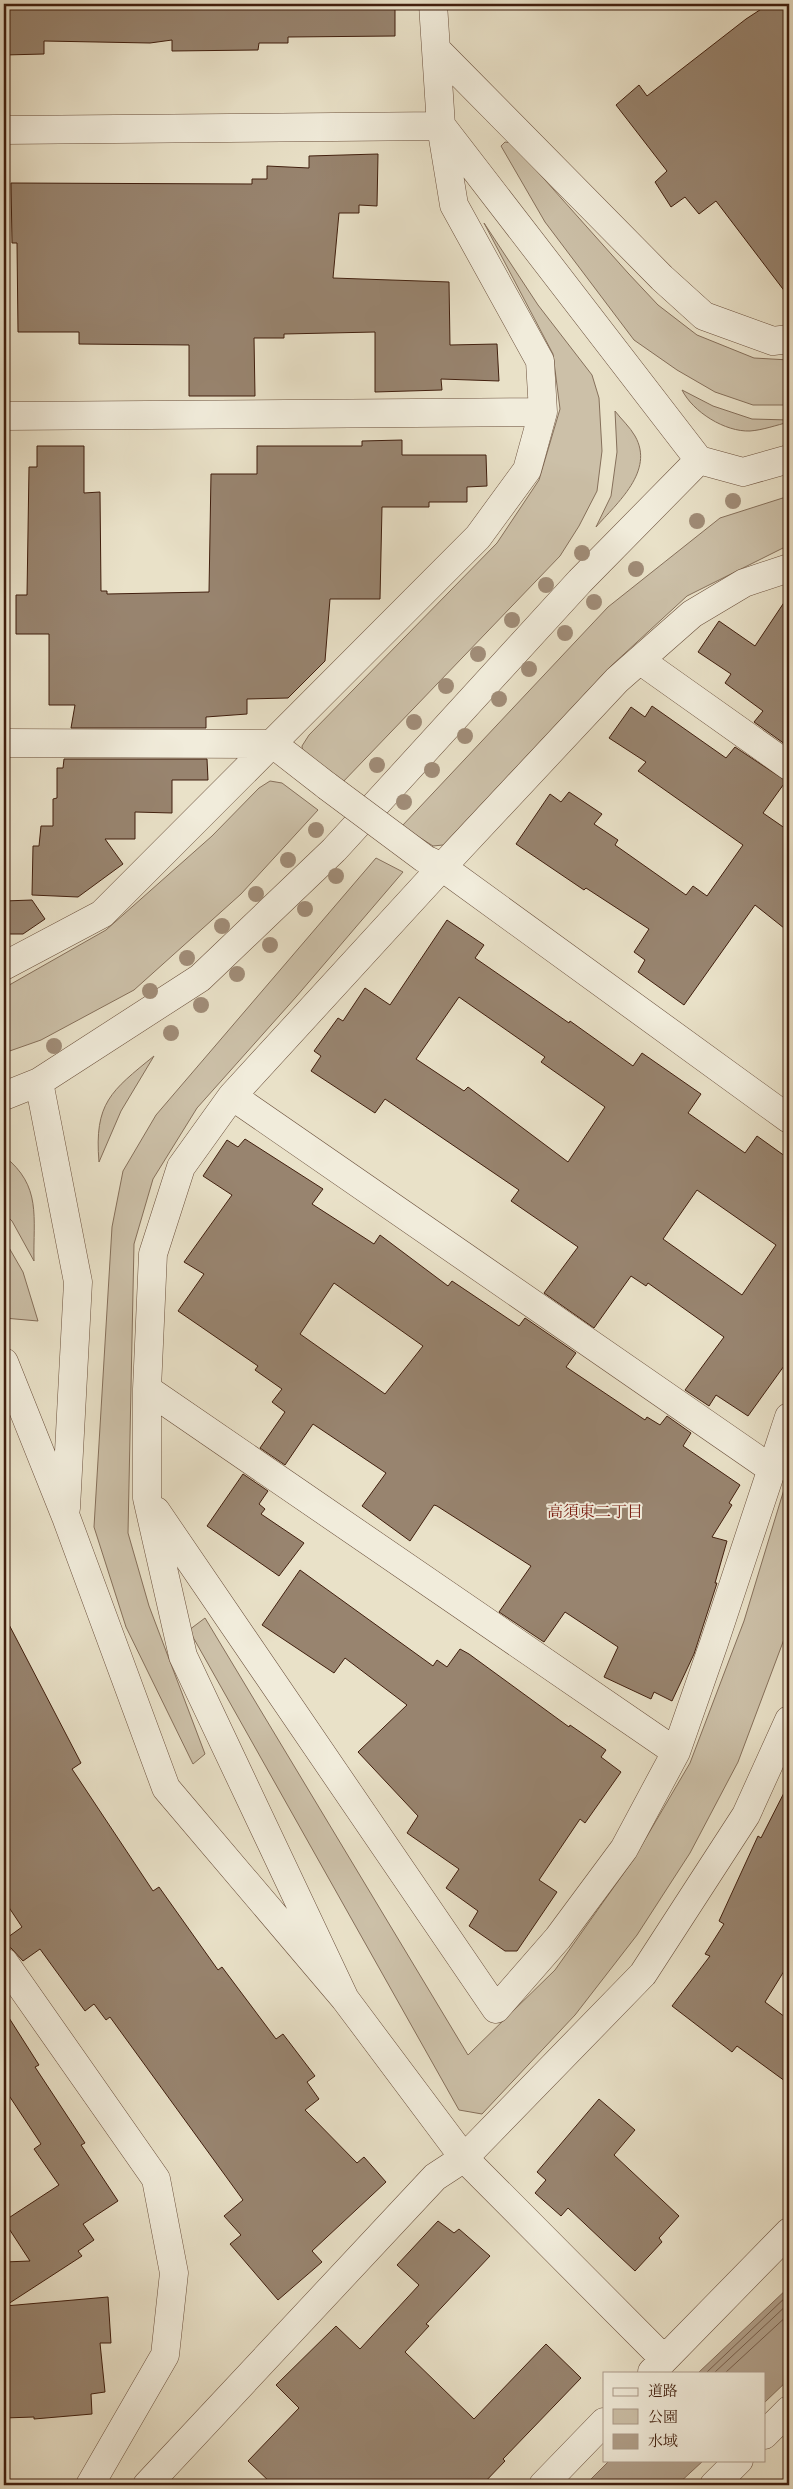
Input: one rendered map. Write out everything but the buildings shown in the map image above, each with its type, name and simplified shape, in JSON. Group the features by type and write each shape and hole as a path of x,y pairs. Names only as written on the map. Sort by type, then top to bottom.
{"street":[{"path":"4,966 102,914 478,537 527,470 543,412 540,361 454,205 441,126 433,4"},
{"path":"436,49 662,278 704,316 773,340 789,339"},
{"path":"4,130 441,126"},
{"path":"441,126 699,460 743,472 789,459"},
{"path":"4,416 543,412"},
{"path":"4,1096 38,1082 200,978 334,850 580,581 699,460"},
{"path":"345,1999 183,1656 147,1498 147,1389 153,1254 181,1167 232,1096 433,863 617,680 641,661 692,614 744,583 789,568"},
{"path":"641,661 789,766"},
{"path":"4,743 272,744 433,863 789,1119"},
{"path":"38,1082 78,1282 66,1517"},
{"path":"232,1096 773,1470"},
{"path":"4,1362 66,1517 166,1788 345,1999 464,2158 658,2366 789,2232"},
{"path":"147,1389 676,1752"},
{"path":"147,1498 496,2010 558,1938 624,1849 676,1752 773,1470 789,1416"},
{"path":"147,2485 436,2178 464,2158 643,1974 746,1815 789,1720"},
{"path":"4,1962 156,2179 174,2273 165,2355 90,2485"},
{"path":"766,2433 789,2410"},
{"path":"543,2485 603,2423"},
{"path":"714,2485 737,2462"}],"green space":[{"path":"505,142 512,143 658,305 697,335 754,358 789,360 789,405 753,405 715,392 677,370 634,340 545,222 501,146"},
{"path":"484,223 538,305 592,375 599,398 602,451 597,491 579,526 560,556 341,784 303,755 302,746 309,735 497,543 539,480 560,409 553,354"},
{"path":"682,390 713,406 752,419 789,420 789,422 750,431 730,428 702,413"},
{"path":"615,411 635,436 640,449 640,462 631,486 596,527 611,496 617,452"},
{"path":"789,496 789,545 687,596 611,666 443,845 433,846 402,826 608,607 720,518"},
{"path":"270,781 282,783 318,810 241,894 134,990 41,1040 4,1053 4,988 106,930 212,836 259,788"},
{"path":"376,858 403,872 296,997 197,1108 153,1179 134,1244 128,1533 149,1606 205,1754 193,1764 126,1627 94,1527 112,1227 123,1171 156,1115"},
{"path":"154,1056 121,1111 99,1162 99,1125 109,1100 116,1089"},
{"path":"4,1156 25,1179 30,1191 34,1216 34,1261 12,1221 4,1213"},
{"path":"4,1239 23,1272 38,1321 4,1318"},
{"path":"789,1473 789,1626 738,1762 690,1853 637,1935 575,2015 482,2114 459,2110 189,1630 205,1618 468,2055 555,1970 633,1860 690,1763 744,1621"}],"water":[{"path":"789,2287 789,2379 766,2401 766,2372 699,2372"},
{"path":"608,2462 702,2462 677,2485 585,2485"}],"district":[{"name":"高須東二丁目","path":"595,1511"}]}
